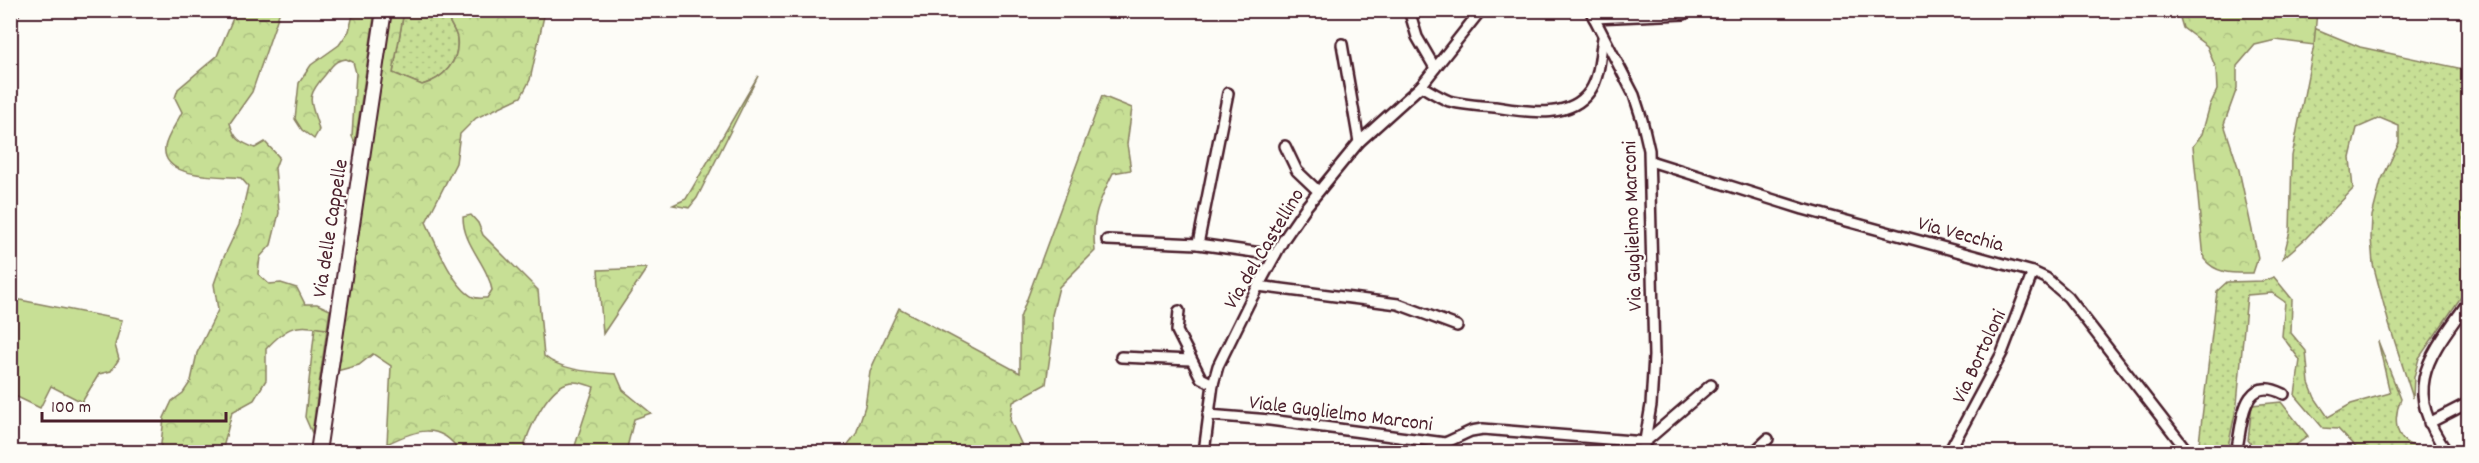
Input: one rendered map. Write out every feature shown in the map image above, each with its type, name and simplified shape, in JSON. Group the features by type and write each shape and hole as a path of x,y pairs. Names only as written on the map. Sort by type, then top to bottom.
{"main road":[{"name":"Via delle Cappelle","path":"318,453 384,10"}],"street":[{"path":"10,16 15,10"},
{"path":"1409,10 1416,37 1435,68"},
{"name":"Via del Castellino","path":"1204,453 1208,415 1218,366 1275,255 1318,191 1359,142 1421,86 1481,10"},
{"path":"1592,14 1684,14"},
{"name":"Via Guglielmo Marconi","path":"1592,14 1639,108 1650,161 1654,356 1651,405 1643,453"},
{"path":"1421,86 1446,100 1460,103 1532,112 1563,109 1581,100 1590,92 1597,74 1603,38"},
{"path":"1342,44 1359,142"},
{"path":"1198,244 1228,93"},
{"path":"1285,146 1297,171 1318,191"},
{"name":"Via Vecchia","path":"1650,161 1803,209 2033,272 2046,278 2067,297 2187,453"},
{"path":"1107,240 1198,244 1275,255"},
{"name":"Via Bortoloni","path":"1949,453 2002,353 2033,272"},
{"path":"1258,285 1398,304 1456,326"},
{"path":"2447,453 2429,423 2423,396 2425,374 2428,362 2469,302"},
{"path":"1179,311 1177,331 1201,378 1213,384"},
{"path":"1120,357 1191,360"},
{"path":"1645,442 1711,385"},
{"path":"2236,453 2247,399 2266,389 2284,394"},
{"path":"2429,423 2469,403"},
{"name":"Viale Guglielmo Marconi","path":"1208,415 1270,420 1445,443 1471,431 1483,429 1645,442"},
{"path":"1754,453 1768,439"}],"green space":[{"path":"236,11 280,11 252,92 230,123 233,133 242,142 255,148 265,142 279,157 275,168 279,213 271,245 260,257 258,274 269,284 281,283 297,288 305,304 317,304 330,310 327,329 293,328 280,335 266,349 266,380 254,400 232,412 222,452 160,452 164,418 172,401 183,393 191,381 197,353 218,310 214,284 239,225 248,186 241,178 208,176 182,171 166,158 165,147 182,112 175,98 178,89 217,56"},
{"path":"354,11 375,11 355,143 352,136 356,73 353,62 346,59 333,64 314,90 311,101 319,130 314,139 302,130 295,119 299,83 311,65 339,45 349,31"},
{"path":"390,11 404,11 393,73 422,85 443,74 456,55 457,38 449,20 452,11 540,11 544,16 530,80 521,97 476,118 460,134 456,163 426,222 445,263 458,284 473,297 487,298 492,290 489,280 464,227 463,217 471,215 478,223 483,235 538,290 544,356 569,368 616,374 623,390 651,413 634,419 626,452 573,452 594,387 574,382 559,387 545,403 533,423 523,452 460,452 444,436 427,431 407,435 387,444 391,366 373,354 359,365 337,371"},
{"path":"404,11 452,11 449,20 457,38 456,55 443,74 422,85 393,73"},
{"path":"2178,11 2317,11 2314,45 2276,40 2255,45 2237,66 2237,88 2224,124 2239,170 2258,258 2253,273 2233,273 2220,270 2204,259 2193,146 2202,134 2217,90 2216,69 2207,46 2183,28"},
{"path":"2314,28 2360,47 2468,70 2468,287 2419,358 2414,377 2413,398 2389,324 2373,264 2371,238 2372,216 2381,181 2399,143 2399,126 2380,118 2357,128 2350,158 2353,189 2306,238 2283,258 2290,231 2292,156 2314,45"},
{"path":"758,76 697,198 689,208 673,205 686,199"},
{"path":"1102,96 1132,108 1127,144 1131,170 1113,173 1097,211 1094,229 1095,251 1059,287 1052,315 1052,342 1046,384 1013,402 1010,420 1025,452 842,452 856,434 865,406 870,371 899,308 1020,373 1020,318"},
{"path":"647,268 603,334 598,270"},
{"path":"2274,277 2292,299 2291,333 2306,351 2309,383 2315,398 2328,417 2351,404 2390,393 2378,341 2401,399 2396,418 2399,434 2410,445 2430,446 2435,452 2360,452 2338,429 2323,428 2295,395 2300,360 2282,336 2285,302 2272,293 2247,295 2237,404 2227,452 2204,452 2199,443 2217,291 2227,282 2263,281"},
{"path":"10,298 122,320 115,345 119,359 111,371 99,374 82,402 51,386 40,408 11,394"},
{"path":"315,327 327,329 312,433 305,417"},
{"path":"2281,402 2308,436 2287,452 2257,452 2248,440 2252,405"}]}
